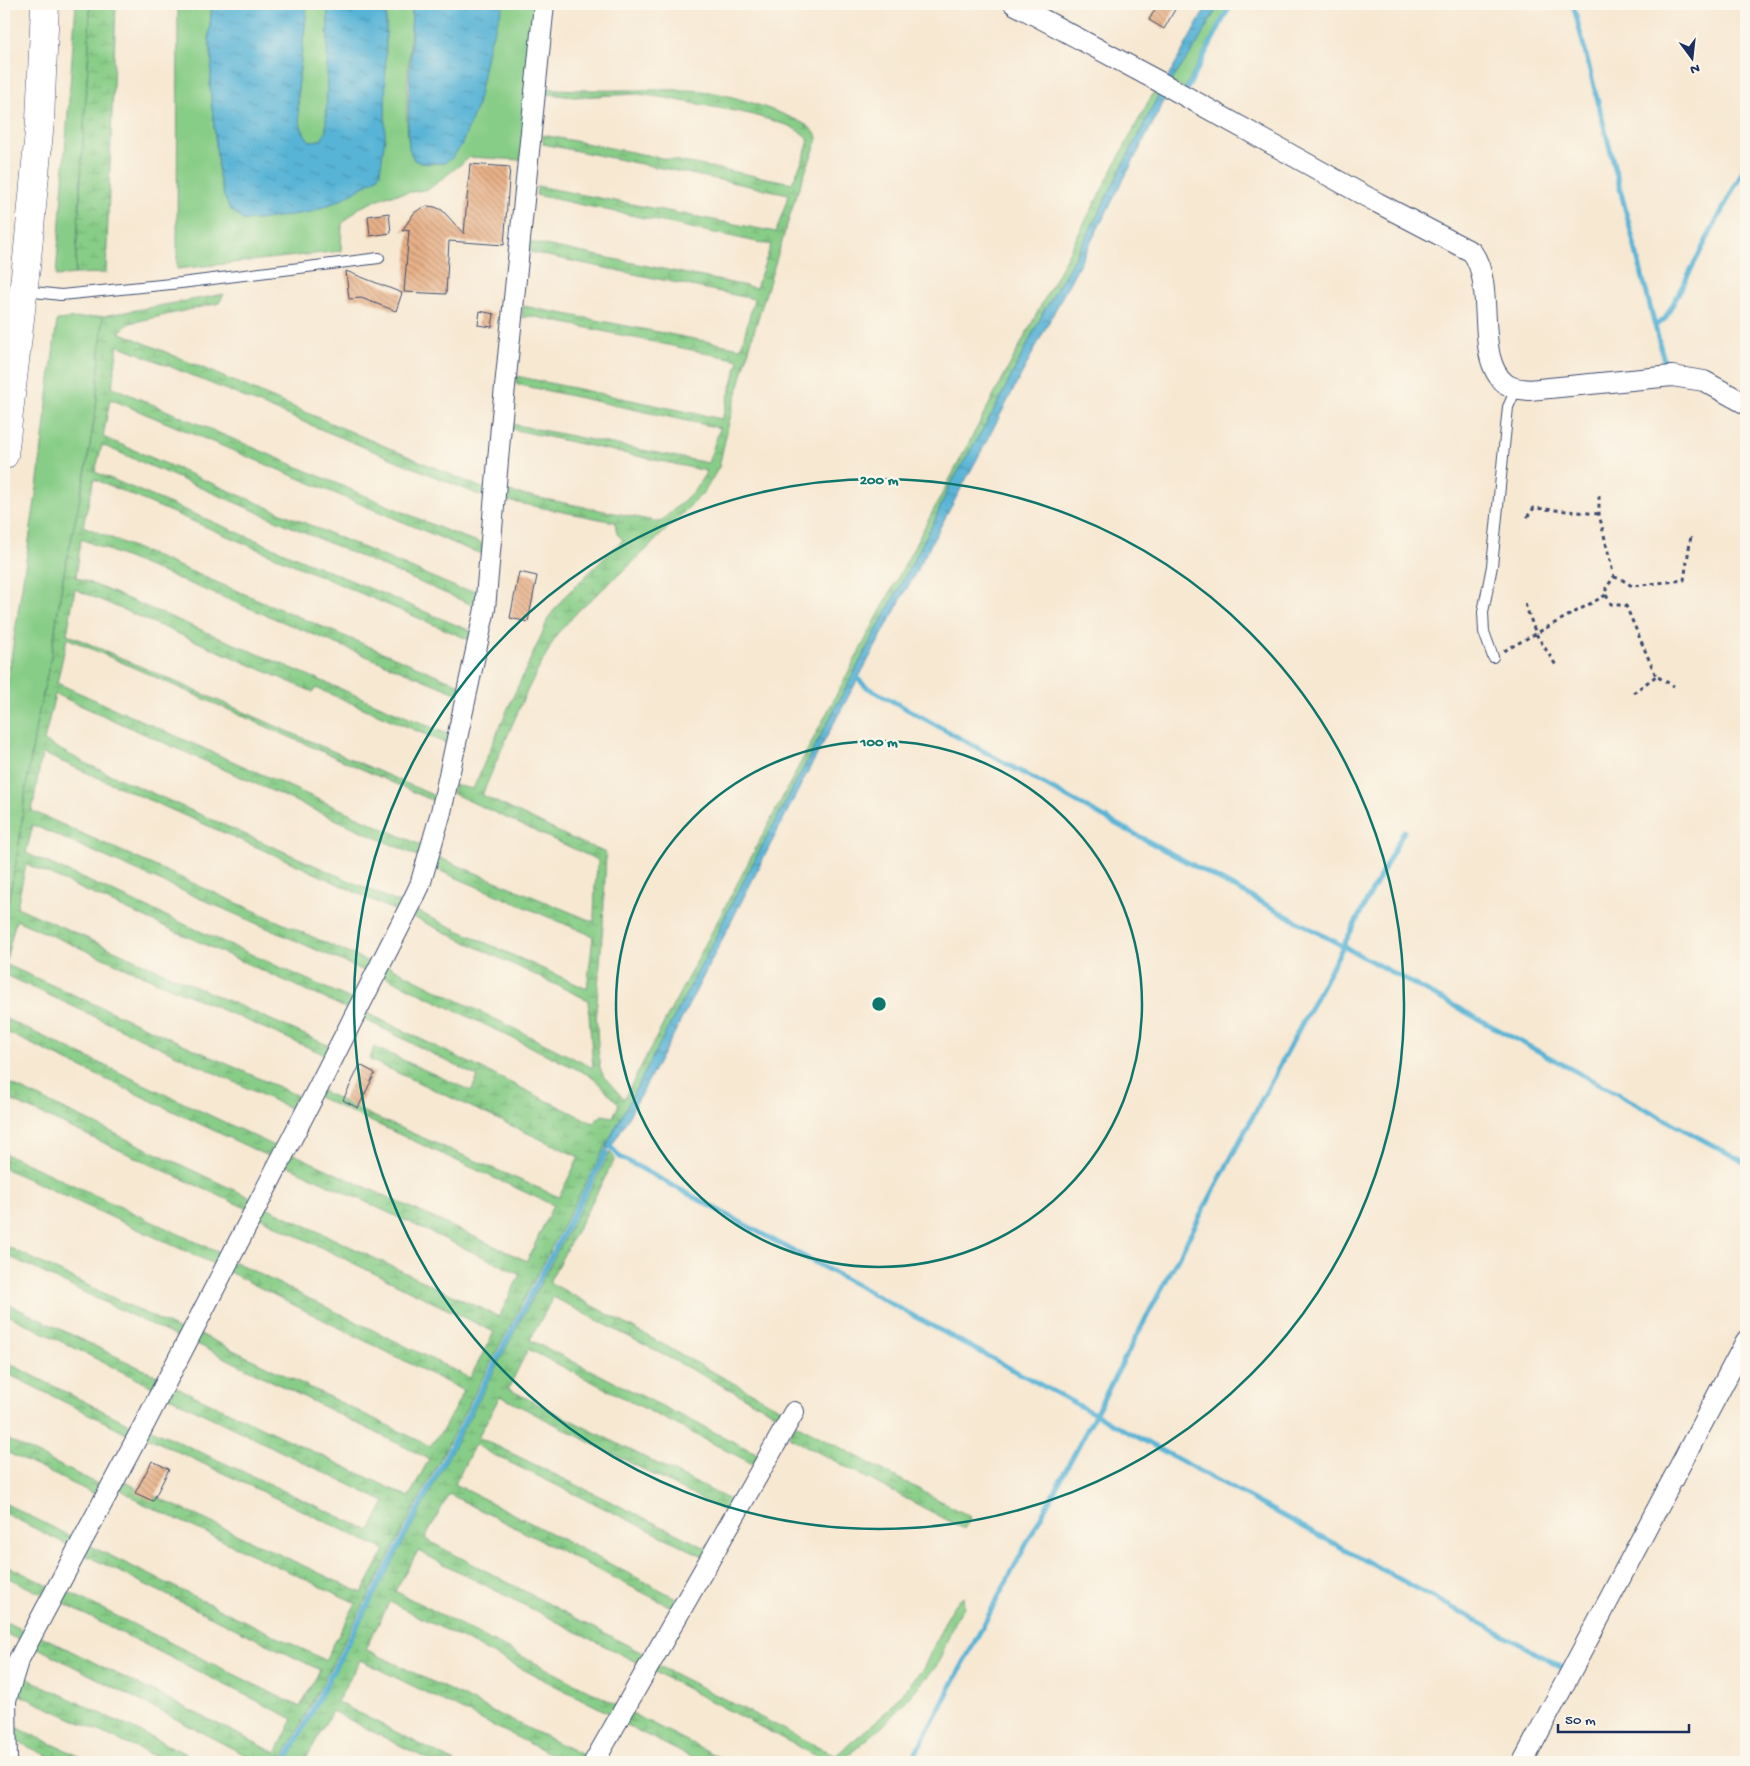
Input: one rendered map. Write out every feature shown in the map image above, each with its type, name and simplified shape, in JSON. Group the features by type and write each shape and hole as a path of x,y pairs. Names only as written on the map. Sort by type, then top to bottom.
{"highway":[{"path":"4,455 40,121 45,4"}],"street":[{"path":"7,1762 6,1700 18,1661 145,1423 327,1072 410,906 420,885 427,863 441,812 485,608 502,416 544,4"},
{"path":"1014,4 1158,81 1378,203 1472,252 1482,274 1491,361 1500,378 1507,385 1516,389 1529,390 1672,376 1704,381 1746,404"},
{"path":"1523,1762 1746,1342"},
{"path":"594,1762 794,1412"}],"lane":[{"path":"23,290 61,295 181,283 379,258"},
{"path":"1493,657 1484,632 1483,612 1493,556 1508,407 1516,389"}],"path":[{"path":"1599,494 1599,514 1614,577 1606,588 1606,595 1611,604 1626,606 1656,676 1674,686"},
{"path":"1526,517 1534,508 1540,507 1550,510 1599,514"},
{"path":"1614,577 1632,586 1684,580 1691,536"},
{"path":"1493,657 1606,595"},
{"path":"1525,604 1536,634 1557,667"},
{"path":"1633,693 1656,676"}],"green space":[{"path":"76,4 90,4 75,274 56,276"},
{"path":"90,4 116,4 106,273 75,274 89,48"},
{"path":"178,4 212,4 209,37 212,60 210,87 219,176 224,196 230,209 243,220 258,220 326,206 376,179 380,173 386,17 389,4 411,5 407,89 408,133 410,149 414,159 420,163 428,164 444,163 504,4 535,4 521,160 470,157 429,189 386,196 359,208 342,224 341,251 177,269"},
{"path":"306,4 328,4 326,133 322,140 309,141 302,130 298,96"},
{"path":"1219,4 1229,4 1184,89 1171,82 1197,44"},
{"path":"543,88 711,92 749,102 795,119 813,130 818,139 797,193 755,328 729,422 719,467 705,491 640,556 579,610 557,634 526,693 482,795 606,853 603,925 596,1012 598,1045 600,1068 604,1077 624,1099 1148,102 1157,88 1161,90 1087,236 1043,313 998,403 948,489 935,520 726,914 680,1007 281,1762 259,1762 32,1645 37,1634 276,1753 293,1719 56,1600 60,1588 300,1707 320,1670 79,1552 84,1543 325,1660 356,1603 144,1504 115,1486 118,1479 362,1593 385,1550 145,1436 149,1428 370,1531 385,1502 165,1395 170,1384 409,1497 429,1459 191,1341 196,1332 430,1446 444,1428 464,1391 227,1271 233,1261 470,1378 494,1332 257,1216 262,1205 499,1317 520,1274 284,1164 289,1152 527,1261 553,1205 318,1097 321,1090 359,1110 559,1197 579,1157 370,1060 374,1047 471,1091 478,1077 359,1018 363,1011 593,1123 602,1115 613,1117 619,1104 593,1077 382,975 387,965 593,1068 588,1000 411,916 414,910 587,989 593,936 431,867 435,856 594,922 598,860 452,793 454,785 473,789 548,618 565,596 623,540 617,534 615,522 503,500 504,491 660,522 694,491 707,471 511,429 511,424 708,463 720,428 516,384 516,376 722,419 739,360 531,316 522,318 523,306 741,348 754,299 529,252 530,242 756,288 771,245 536,195 537,186 776,232 789,194 543,144 543,135 792,183 804,157 809,140 790,126 750,114 638,94 574,97 548,94"},
{"path":"224,294 219,303 130,323 119,332 489,491 489,499 118,345 112,387 452,533 484,544 483,554 110,399 103,437 460,589 479,590 477,607 102,445 95,472 473,632 472,641 94,479 83,526 463,686 461,695 81,539 76,577 452,736 450,745 316,688 313,692 75,589 67,634 437,797 436,802 67,638 57,683 425,847 422,858 55,694 44,741 89,765 404,905 400,913 295,864 42,753 32,811 373,964 369,973 33,825 26,853 355,1001 350,1010 26,864 17,907 332,1047 328,1056 16,920 5,964 305,1099 298,1112 4,974 4,922 18,853 36,726 51,657 63,578 86,470 96,409 103,316"},
{"path":"103,316 96,409 86,470 63,578 51,657 36,726 18,853 4,922 4,704 37,488 57,320"},
{"path":"4,1018 279,1148 274,1159 4,1031"},
{"path":"4,1081 253,1199 248,1209 4,1097"},
{"path":"610,1152 615,1159 549,1282 790,1414 786,1419 553,1297 530,1340 764,1457 759,1467 528,1349 508,1389 738,1504 732,1515 500,1396 478,1437 712,1551 707,1558 475,1444 455,1484 682,1601 677,1610 449,1494 425,1539 650,1657 644,1666 418,1551 395,1591 621,1707 615,1716 390,1602 365,1649 591,1759 590,1762 567,1762 360,1660 337,1702 455,1762 433,1762 332,1711 306,1759 311,1762 287,1762"},
{"path":"4,1153 224,1255 218,1266 4,1168"},
{"path":"4,1245 184,1332 181,1339 4,1254"},
{"path":"4,1302 161,1378 155,1388 4,1313"},
{"path":"4,1361 135,1427 131,1435 4,1372"},
{"path":"796,1424 971,1517 964,1529 789,1437"},
{"path":"4,1438 104,1487 99,1496 4,1451"},
{"path":"4,1503 76,1539 72,1547 4,1513"},
{"path":"4,1564 51,1587 46,1596 4,1576"},
{"path":"963,1597 964,1607 954,1622 935,1668 884,1725 840,1762 828,1762 881,1717 923,1669 952,1607"},
{"path":"4,1621 26,1632 21,1641 4,1633"},
{"path":"657,1665 835,1755 828,1762 653,1671"},
{"path":"18,1674 203,1762 167,1762 13,1692"},
{"path":"629,1712 729,1762 701,1762 622,1723"},
{"path":"11,1725 92,1762 60,1762 10,1738"}],"water":[{"path":"212,4 306,4 298,96 302,130 310,141 321,140 326,132 328,4 389,4 386,17 385,137 380,173 376,179 340,200 311,212 258,220 243,220 230,209 224,196 219,176 210,87 212,60 209,37"},
{"path":"410,4 504,4 489,44 477,106 461,146 452,158 444,163 421,163 414,160 409,148 412,13"},
{"path":"1208,4 1219,4 1197,44 1171,82 1167,79"},
{"path":"1161,90 1166,93 1161,108 983,448 806,775 673,1036 623,1127 606,1152 607,1144 714,941 726,914 935,520 948,489 998,403 1043,313 1087,236"}],"building":[{"path":"1158,4 1178,4 1164,29 1149,20"},
{"path":"470,164 510,167 504,245 449,241 446,294 404,292 409,230 402,231 414,213 427,206 442,210 464,234"},
{"path":"389,213 391,233 370,236 368,216"},
{"path":"346,271 402,293 396,311 361,298 349,299"},
{"path":"480,311 494,314 492,327 478,325"},
{"path":"519,572 537,576 528,622 510,618"},
{"path":"360,1065 375,1073 358,1108 343,1100"},
{"path":"152,1461 169,1469 153,1501 135,1493"}],"waterway":[{"path":"1186,91 1231,4"},
{"path":"1573,4 1666,369"},
{"path":"1656,325 1665,319 1746,165"},
{"path":"858,679 865,686 1118,825 1746,1163"},
{"path":"911,1762 1404,831"},
{"path":"611,1147 620,1157 1564,1668"},
{"path":"285,1762 606,1152"}]}
